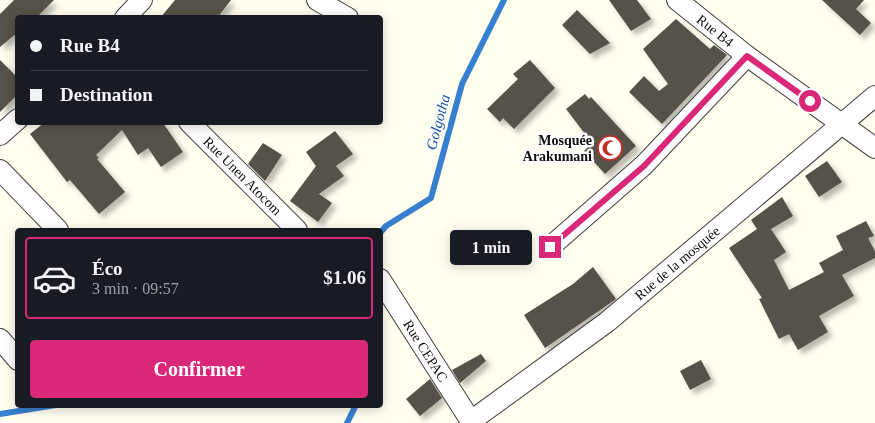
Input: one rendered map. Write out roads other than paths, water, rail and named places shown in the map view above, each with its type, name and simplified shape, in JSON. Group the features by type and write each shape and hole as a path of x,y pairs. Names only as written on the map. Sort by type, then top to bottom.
{"street":[{"path":"128,15 142,0"},
{"path":"317,0 343,15"},
{"name":"Rue B4","path":"677,0 747,56 875,148"},
{"path":"550,247 644,166 747,56"},
{"name":"Rue de la mosquée","path":"472,422 607,322 875,96"},
{"path":"0,135 15,122"},
{"name":"Rue Unen Atocom","path":"191,125 295,228"},
{"path":"0,170 56,228"},
{"name":"Rue CEPAC","path":"383,284 472,422"},
{"path":"0,339 15,356"}],"waterway":[{"name":"Golgotha","path":"383,230 431,198 462,84 504,0"},
{"path":"0,414 37,408"},
{"name":"Golgotha","path":"347,423 354,408"}],"place":[{"name":"Mosquée Arakumani","path":"610,148"}]}
